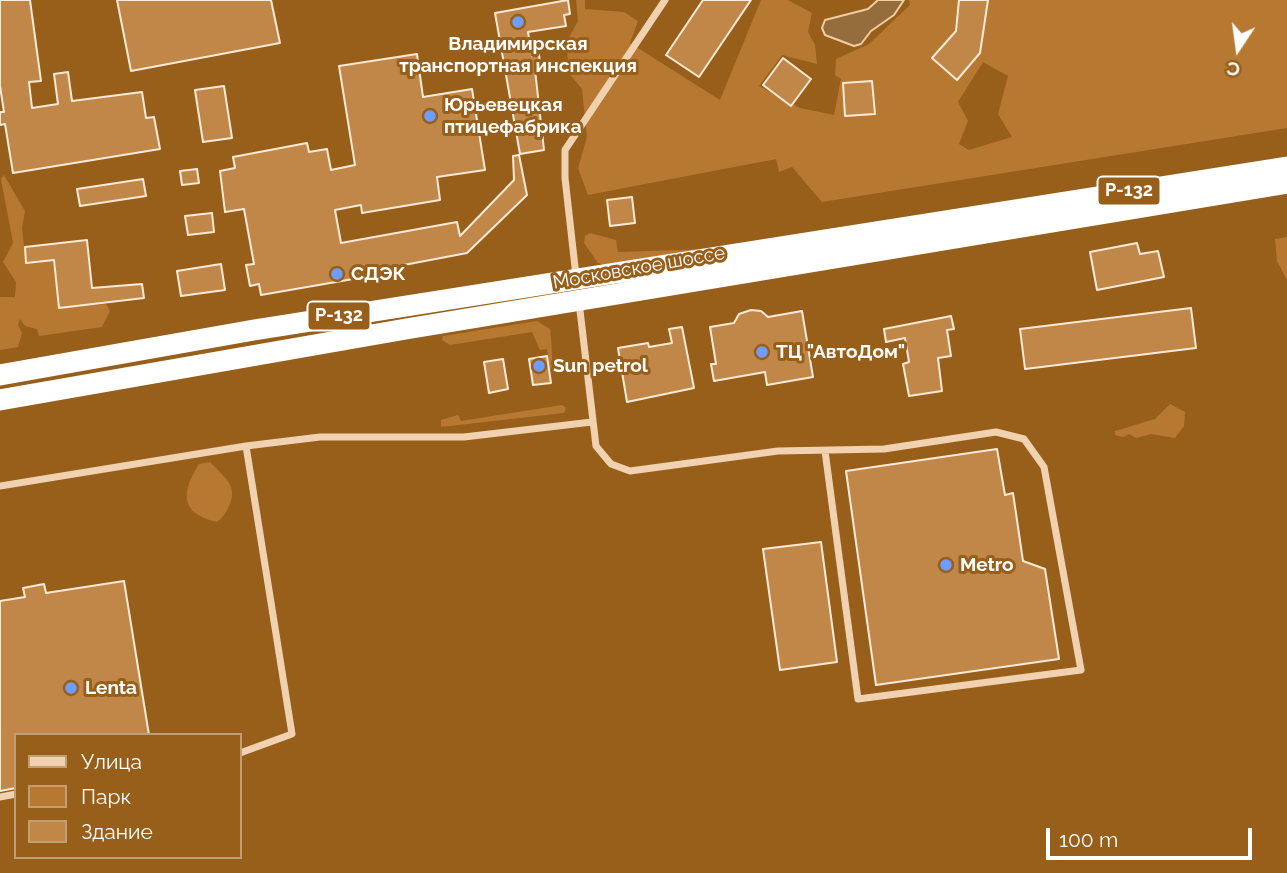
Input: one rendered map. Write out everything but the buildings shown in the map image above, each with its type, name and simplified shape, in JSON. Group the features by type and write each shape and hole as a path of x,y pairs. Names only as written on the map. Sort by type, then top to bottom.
{"highway":[{"name":"Московское шоссе","path":"0,375 254,330 1287,167"},
{"name":"Московское шоссе","path":"0,400 1287,183"}],"street":[{"path":"665,0 565,150 565,178 596,446 611,464 630,471 778,451 884,449 996,432 1024,439 1044,467 1081,670 858,699 825,451"},
{"path":"0,486 246,446 320,437 464,437 592,422"},
{"path":"242,752 292,734 246,446"}],"green space":[{"path":"576,0 585,0 585,9 624,12 638,21 630,43 720,100 761,0 788,0 812,13 808,32 815,45 817,64 782,55 759,86 800,108 834,115 841,79 835,75 836,59 869,44 910,5 909,0 959,0 956,31 932,58 957,80 980,53 988,0 1287,0 1287,128 822,202 792,167 779,172 776,159 588,195 578,168 587,137 582,89 568,72 567,41 578,21","holes":["983,62 1008,76 998,114 1012,137 969,150 959,144 968,121 958,102","872,81 874,113 845,116 843,83"]},
{"path":"4,175 25,211 22,228 26,263 54,260 59,308 106,304 110,311 102,327 39,336 37,329 25,326 20,319 18,325 22,333 18,347 0,350 0,297 15,297 16,282 3,262 13,243 1,179"},
{"path":"590,233 616,240 618,252 710,249 608,266 598,263 584,243 585,236"},
{"path":"1287,237 1287,280 1277,261 1275,239"},
{"path":"537,321 550,329 551,377 547,349 540,350 532,332 450,345 442,340 443,336"},
{"path":"1170,404 1185,412 1184,426 1175,438 1151,434 1136,438 1129,434 1123,437 1115,435 1115,431 1155,419"},
{"path":"562,405 566,408 564,413 441,427 441,420 458,415 461,421"},
{"path":"210,462 228,481 232,491 230,504 217,522 195,513 187,500 189,483 199,464"}],"shaded area":[{"path":"878,0 904,0 894,15 871,31 861,44 854,46 825,35 822,28 825,20 868,9"}],"place":[{"name":"Владимирская транспортная инспекция","path":"518,22"},
{"name":"Юрьевецкая птицефабрика","path":"430,116"},
{"name":"СДЭК","path":"337,274"},
{"name":"ТЦ \"АвтоДом\"","path":"762,352"},
{"name":"Sun petrol","path":"539,366"},
{"name":"Metro","path":"946,565"},
{"name":"Lenta","path":"71,688"}]}
